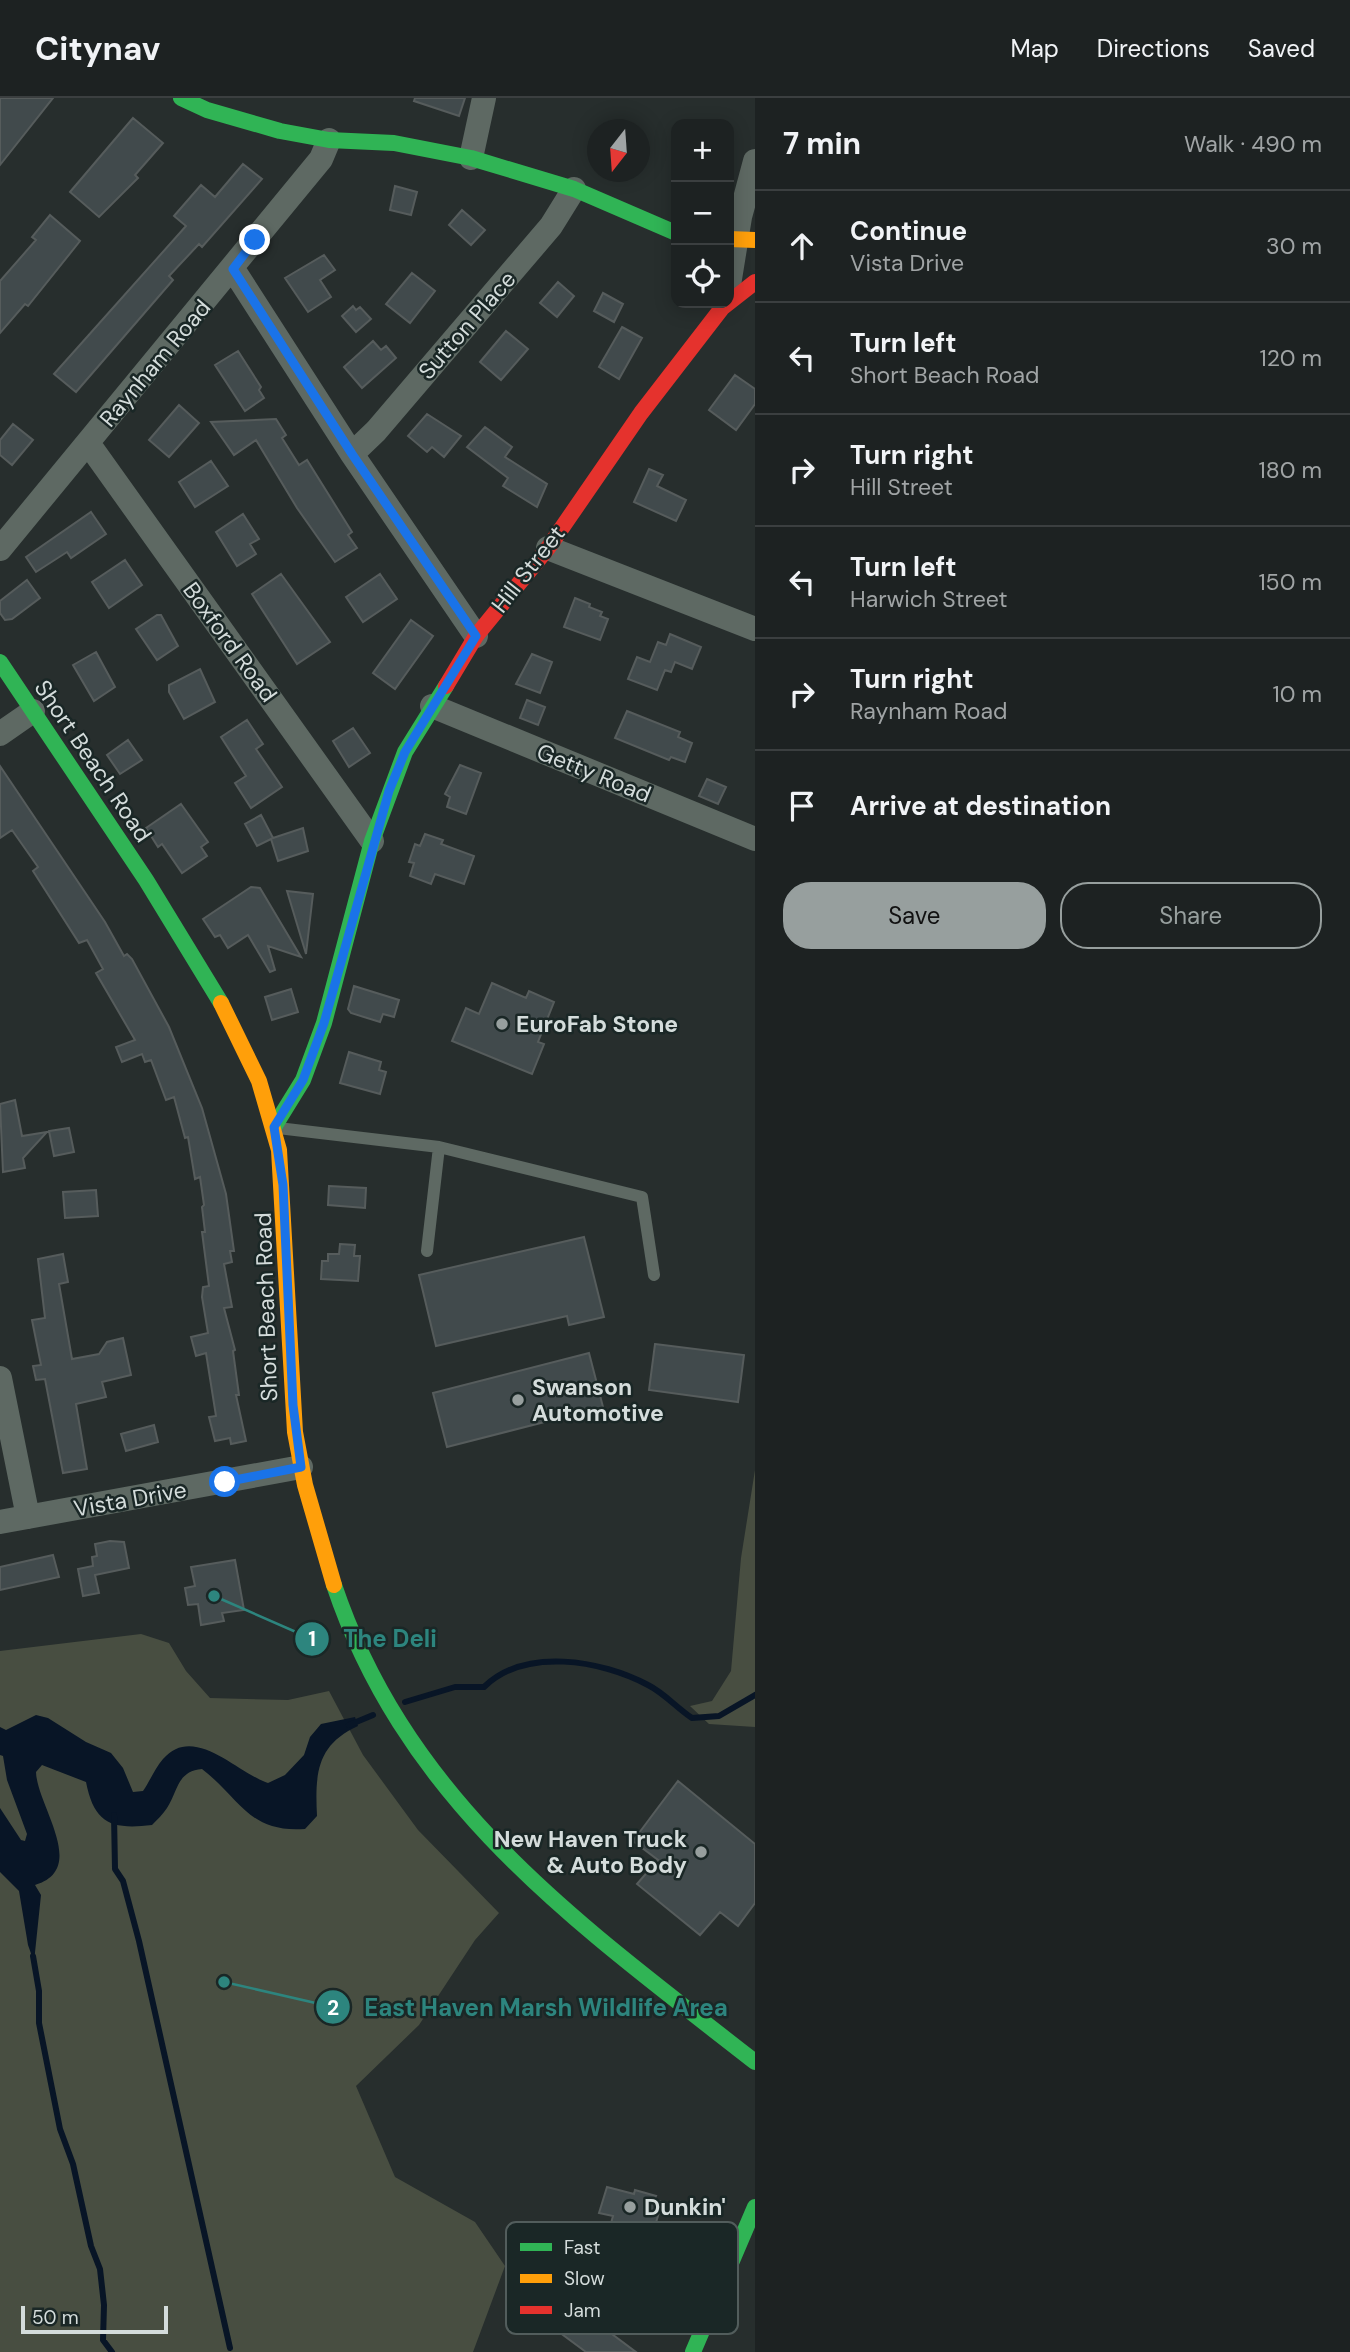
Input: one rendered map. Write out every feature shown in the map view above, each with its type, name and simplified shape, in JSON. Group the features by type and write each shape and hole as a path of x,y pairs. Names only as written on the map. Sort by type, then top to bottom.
{"main road":[{"path":"181,98 238,120 329,140 394,143 471,158 574,189 671,231"},
{"name":"Hill Street","path":"734,293 755,282"},
{"name":"Hill Street","path":"274,1127 303,1080 324,1023 372,841 405,752 476,636 548,548 718,308"},
{"name":"Short Beach Road","path":"0,662 164,907 224,1008 274,1127 283,1185 293,1405 301,1467 327,1567 350,1630 386,1706 412,1747 464,1812 502,1852 629,1962 755,2062"},
{"path":"738,2247 755,2207"},
{"path":"693,2352 701,2334"}],"street":[{"path":"471,158 484,98"},
{"name":"Raynham Road","path":"0,548 233,269 321,159 329,140"},
{"name":"Hill Street","path":"734,263 755,161"},
{"name":"Sutton Place","path":"352,454 376,431 551,226 574,189"},
{"path":"233,269 352,454 476,636"},
{"name":"Boxford Road","path":"88,443 372,841"},
{"path":"548,548 755,629"},
{"name":"Getty Road","path":"432,706 755,839"},
{"path":"0,734 33,711"},
{"path":"0,1378 28,1517"},
{"name":"Vista Drive","path":"0,1522 301,1467"}],"lane":[{"path":"274,1127 439,1147 642,1198 654,1275"},
{"path":"427,1251 439,1147"}],"green space":[{"path":"755,1470 755,1727 709,1724 690,1706 712,1701 731,1671 741,1558"},
{"path":"141,1634 169,1643 186,1671 210,1698 288,1700 329,1691 363,1755 418,1830 499,1913 475,1940 419,2025 356,2086 395,2177 475,2222 505,2266 473,2352 0,2352 0,1651"}],"water":[{"path":"36,1715 48,1718 86,1742 111,1753 123,1768 133,1792 143,1791 157,1766 175,1749 188,1746 202,1748 268,1783 285,1775 304,1755 310,1737 321,1724 355,1717 358,1726 334,1742 326,1752 318,1775 317,1816 305,1829 270,1826 258,1820 202,1769 183,1778 167,1808 152,1825 115,1824 107,1821 94,1807 86,1782 42,1765 36,1772 38,1786 59,1851 58,1865 51,1877 35,1885 41,1895 34,1962 28,1945 19,1891 0,1872 0,1808 21,1840 25,1841 27,1834 7,1780 3,1756 0,1755 0,1727 6,1730"}],"building":[{"path":"0,98 53,98 0,165"},
{"path":"415,98 465,98 459,116 414,101"},
{"path":"133,118 163,143 135,175 138,178 99,217 70,192"},
{"path":"243,164 262,179 202,247 199,244 169,276 173,280 76,392 54,374 186,226 174,216 201,185 215,197"},
{"path":"395,186 417,192 411,215 390,210"},
{"path":"462,210 485,230 471,245 449,225"},
{"path":"50,215 80,241 28,306 25,304 0,333 0,281 36,240 32,237"},
{"path":"324,255 335,270 320,280 331,297 308,312 285,278"},
{"path":"412,273 435,291 410,323 386,304"},
{"path":"558,282 574,296 557,317 540,303"},
{"path":"603,293 623,304 614,322 594,311"},
{"path":"353,306 356,310 360,307 371,319 356,332 342,316"},
{"path":"622,327 642,338 619,379 599,367"},
{"path":"506,331 528,349 501,380 480,362"},
{"path":"373,341 381,350 386,346 396,358 362,388 344,367"},
{"path":"238,351 261,387 259,390 264,398 245,411 215,365"},
{"path":"735,375 755,389 755,404 736,430 709,410"},
{"path":"179,405 199,423 169,457 149,440"},
{"path":"427,414 461,436 444,457 432,447 427,452 408,436"},
{"path":"276,419 286,435 282,438 299,465 307,460 352,532 348,535 357,548 335,562 297,508 256,440 234,455 211,422"},
{"path":"13,424 33,440 12,465 0,455 0,440"},
{"path":"485,427 512,447 505,457 547,484 537,507 503,486 508,478 467,447"},
{"path":"211,461 228,486 195,507 179,482"},
{"path":"649,469 663,475 657,486 686,500 676,521 634,502"},
{"path":"91,512 106,534 71,558 67,552 36,572 26,557"},
{"path":"243,514 259,539 250,544 256,554 237,566 216,532"},
{"path":"125,560 142,585 109,608 92,582"},
{"path":"281,574 330,642 297,664 252,594"},
{"path":"380,574 397,599 363,622 346,597"},
{"path":"27,580 40,598 12,619 5,620 0,613 0,601"},
{"path":"575,598 590,604 589,607 602,612 600,616 608,619 600,640 564,627"},
{"path":"161,615 178,646 157,660 136,629"},
{"path":"411,620 433,636 395,689 373,673"},
{"path":"670,634 701,647 692,669 675,662 671,672 665,670 657,690 628,679 637,657 650,662 658,642 666,645"},
{"path":"96,652 115,687 94,701 73,665"},
{"path":"532,654 552,662 540,693 516,684"},
{"path":"200,669 215,702 184,719 169,692 169,685"},
{"path":"527,700 545,707 538,725 520,718"},
{"path":"627,711 680,732 678,737 692,743 685,762 671,757 669,760 615,738"},
{"path":"247,720 263,744 256,749 282,787 251,808 235,783 246,776 221,737"},
{"path":"353,728 370,753 349,767 333,741"},
{"path":"128,740 142,760 120,774 107,755"},
{"path":"460,765 481,773 466,814 447,807 450,797 445,794"},
{"path":"0,766 105,922 124,956 127,954 132,959 169,1027 202,1108 226,1194 234,1251 230,1251 232,1262 224,1264 232,1307 224,1308 235,1350 239,1395 236,1395 246,1441 231,1444 230,1438 215,1441 209,1417 216,1416 206,1353 196,1356 191,1337 208,1333 202,1297 203,1287 209,1286 202,1232 205,1232 204,1205 200,1177 195,1179 188,1137 185,1138 174,1097 166,1100 151,1060 145,1062 142,1054 122,1062 116,1047 135,1040 96,973 103,969 87,940 79,943 33,871 38,867 12,830 0,838"},
{"path":"707,779 726,787 718,804 699,796"},
{"path":"181,804 208,842 201,847 207,856 182,873 162,844 158,847 146,828"},
{"path":"261,815 273,838 303,828 308,851 278,861 271,839 257,846 245,824"},
{"path":"425,834 443,840 441,844 474,856 464,884 435,874 431,884 410,876 414,863 409,862 415,844 420,846"},
{"path":"251,887 260,888 301,957 268,946 275,970 270,972 248,935 228,948 220,935 215,937 203,919"},
{"path":"287,891 313,894 306,954"},
{"name":"EuroFab Stone","path":"492,983 526,998 529,991 554,1002 538,1042 544,1044 532,1074 452,1041 466,1008 479,1014"},
{"path":"354,986 399,1000 394,1017 383,1014 380,1022 351,1013 348,1009"},
{"path":"291,989 298,1012 272,1020 265,997"},
{"path":"349,1052 381,1062 379,1070 386,1072 380,1094 340,1083"},
{"path":"15,1100 22,1136 47,1132 23,1158 25,1168 3,1172 0,1104"},
{"path":"69,1128 74,1152 54,1156 49,1131"},
{"path":"329,1186 366,1188 365,1208 328,1205"},
{"path":"96,1190 98,1216 65,1218 63,1192"},
{"path":"584,1237 604,1317 569,1325 567,1316 436,1346 419,1275"},
{"path":"340,1244 355,1245 354,1256 360,1256 358,1281 321,1279 322,1261 328,1261 328,1254 339,1254"},
{"path":"63,1254 68,1282 59,1284 72,1359 99,1354 107,1342 123,1338 131,1375 102,1382 106,1397 76,1404 87,1469 63,1473 45,1379 36,1380 33,1366 41,1365 32,1320 45,1318 38,1259"},
{"path":"655,1344 744,1355 738,1402 649,1390"},
{"name":"Swanson Automotive","path":"589,1353 603,1407 447,1447 433,1393"},
{"path":"154,1425 158,1442 126,1451 121,1434"},
{"path":"124,1542 129,1568 95,1575 99,1593 83,1596 78,1569 93,1566 92,1557 97,1556 95,1544"},
{"path":"53,1555 59,1577 0,1590 0,1567"},
{"path":"235,1560 244,1610 222,1613 224,1621 201,1625 198,1604 188,1605 185,1588 195,1586 191,1567"},
{"name":"New Haven Truck & Auto Body","path":"678,1781 755,1844 755,1903 738,1926 720,1912 700,1935 637,1884 658,1860 633,1841"},
{"name":"Dunkin'","path":"607,2187 634,2194 635,2190 656,2196 654,2200 662,2202 656,2222 611,2222 613,2216 599,2213"},
{"path":"562,2334 612,2334 636,2352 586,2352"}],"waterway":[{"path":"405,1702 455,1687 484,1687 501,1674 520,1666 542,1662 586,1664 629,1676 654,1688 692,1718 719,1716 755,1695"},
{"path":"349,1725 373,1715"},
{"path":"114,1815 115,1869 123,1881 139,1941 230,2348"},
{"path":"33,1956 39,1991 39,2023 60,2129 73,2164 91,2246 100,2269 104,2305 103,2340 112,2352"}],"traffic: fast":[{"path":"181,98 207,110 280,131 329,140 394,143 471,158 574,189 671,231"},
{"path":"0,662 146,880 221,1003"},
{"path":"274,1127 303,1080 324,1023 372,841 405,752 446,686"},
{"path":"334,1585 366,1663 406,1733 454,1796 507,1855 564,1909 755,2062"},
{"path":"738,2247 755,2207"},
{"path":"693,2352 701,2334"}],"traffic: slow":[{"path":"734,239 755,240"},
{"path":"221,1003 259,1081 279,1150 295,1432 305,1485 334,1585"}],"traffic: jam":[{"path":"446,686 476,636 548,548 641,413 722,308 755,282"}],"place":[{"name":"EuroFab Stone","path":"502,1024"},
{"name":"Swanson Automotive","path":"518,1400"},
{"name":"The Deli","path":"214,1596"},
{"name":"New Haven Truck & Auto Body","path":"701,1852"},
{"name":"East Haven Marsh Wildlife Area","path":"224,1982"},
{"name":"Dunkin'","path":"630,2207"}],"route":[{"path":"225,1482 301,1467 295,1434 289,1349 283,1185 274,1127 303,1080 324,1023 372,841 405,752 476,636 352,454 233,269 255,240"}]}
